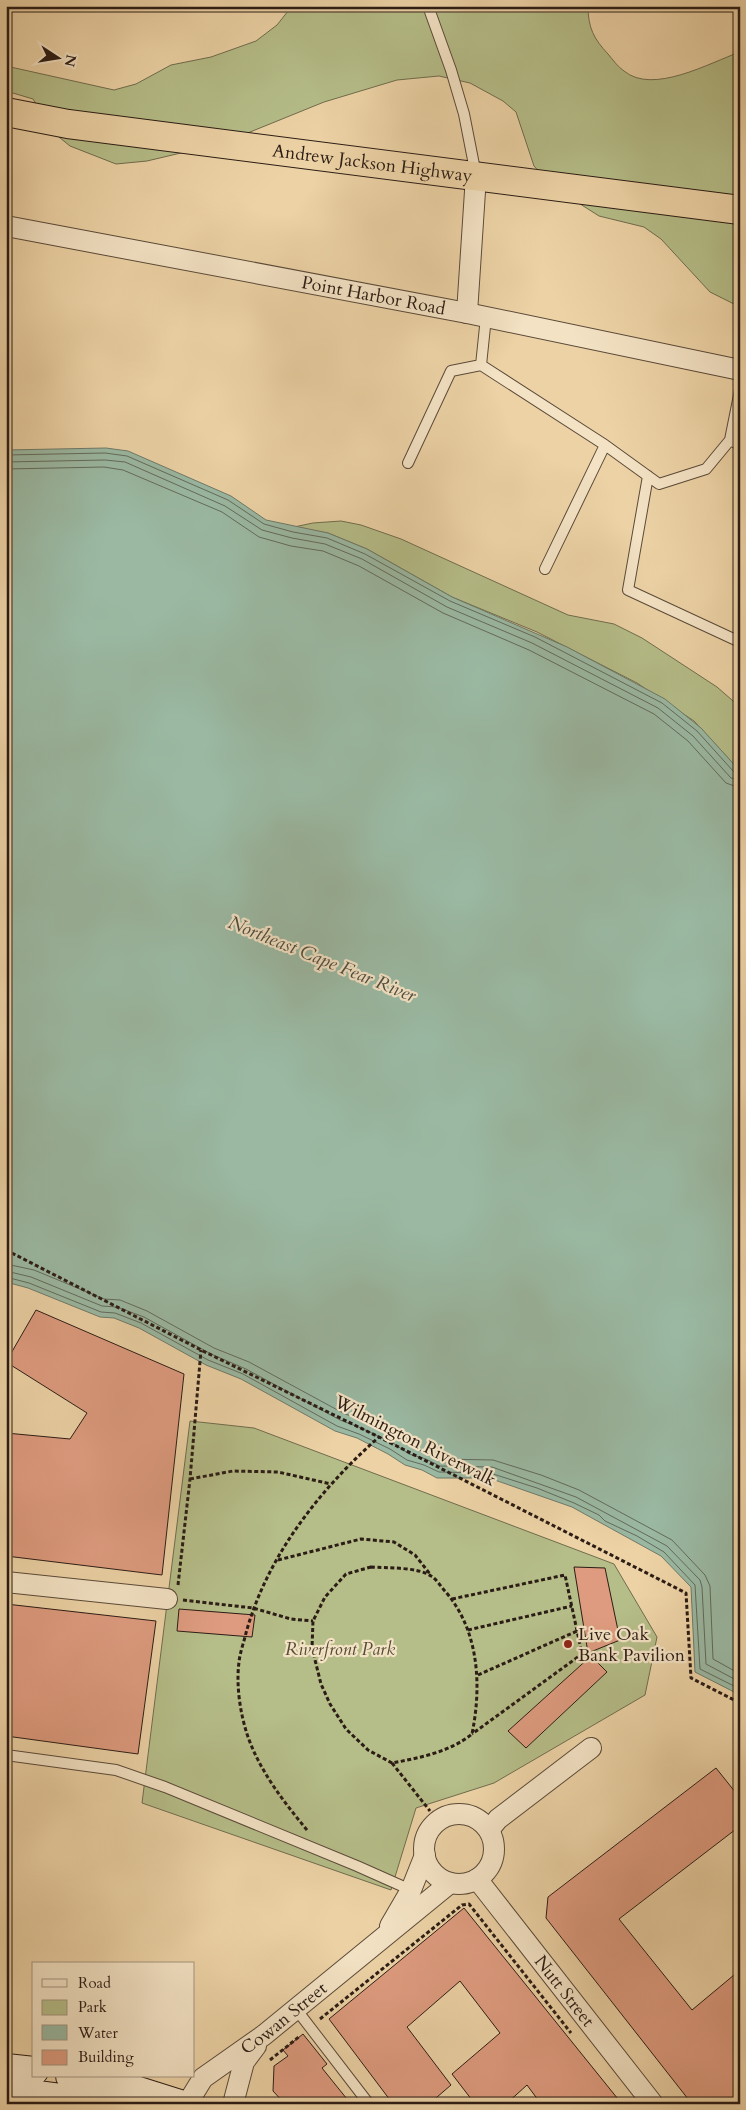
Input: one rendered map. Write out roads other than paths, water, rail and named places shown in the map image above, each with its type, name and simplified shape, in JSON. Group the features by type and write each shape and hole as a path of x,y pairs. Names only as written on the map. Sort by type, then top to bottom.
{"highway":[{"name":"Andrew Jackson Highway","path":"6,112 68,124 740,210"}],"main road":[{"path":"6,2068 32,2072"},
{"path":"82,2078 107,2082 180,2104"},
{"path":"6,2091 107,2104"}],"street":[{"path":"476,176 477,315"},
{"name":"Point Harbor Road","path":"6,226 477,315 740,370"},
{"path":"6,1582 172,1599"},
{"path":"489,1830 498,1819 591,1748"},
{"path":"458,1814 470,1815 481,1821 489,1830 494,1841 494,1853 490,1865 477,1879 468,1883 450,1883 438,1877 429,1867 424,1855 424,1843 428,1832 436,1822 458,1814"},
{"name":"Cowan Street","path":"386,1934 411,1890 424,1855"},
{"name":"Nutt Street","path":"477,1879 653,2104"},
{"name":"Cowan Street","path":"187,2104 203,2078 264,2035 450,1883"},
{"path":"233,2104 244,2062 264,2035"}],"lane":[{"path":"428,6 456,87 476,176"},
{"path":"477,315 481,365"},
{"path":"408,463 451,371 481,365 605,445 659,484 706,469 730,440 740,390"},
{"path":"730,440 740,445"},
{"path":"545,569 605,445"},
{"path":"648,476 628,590 740,642"},
{"path":"6,1755 116,1770 165,1787 411,1890"},
{"path":"296,2009 369,2104"}],"water":[{"name":"Northeast Cape Fear River","path":"106,448 128,451 231,496 266,520 328,533 367,549 452,597 567,647 665,699 701,728 740,771 740,1695 695,1672 691,1587 661,1556 572,1507 489,1478 437,1478 422,1470 405,1465 357,1438 335,1431 241,1379 206,1365 139,1328 114,1318 100,1317 28,1288 6,1282 6,450"}],"place":[{"name":"Live Oak Bank Pavilion","path":"568,1644"}],"park label":[{"name":"Riverfront Park","path":"340,1649"}]}
